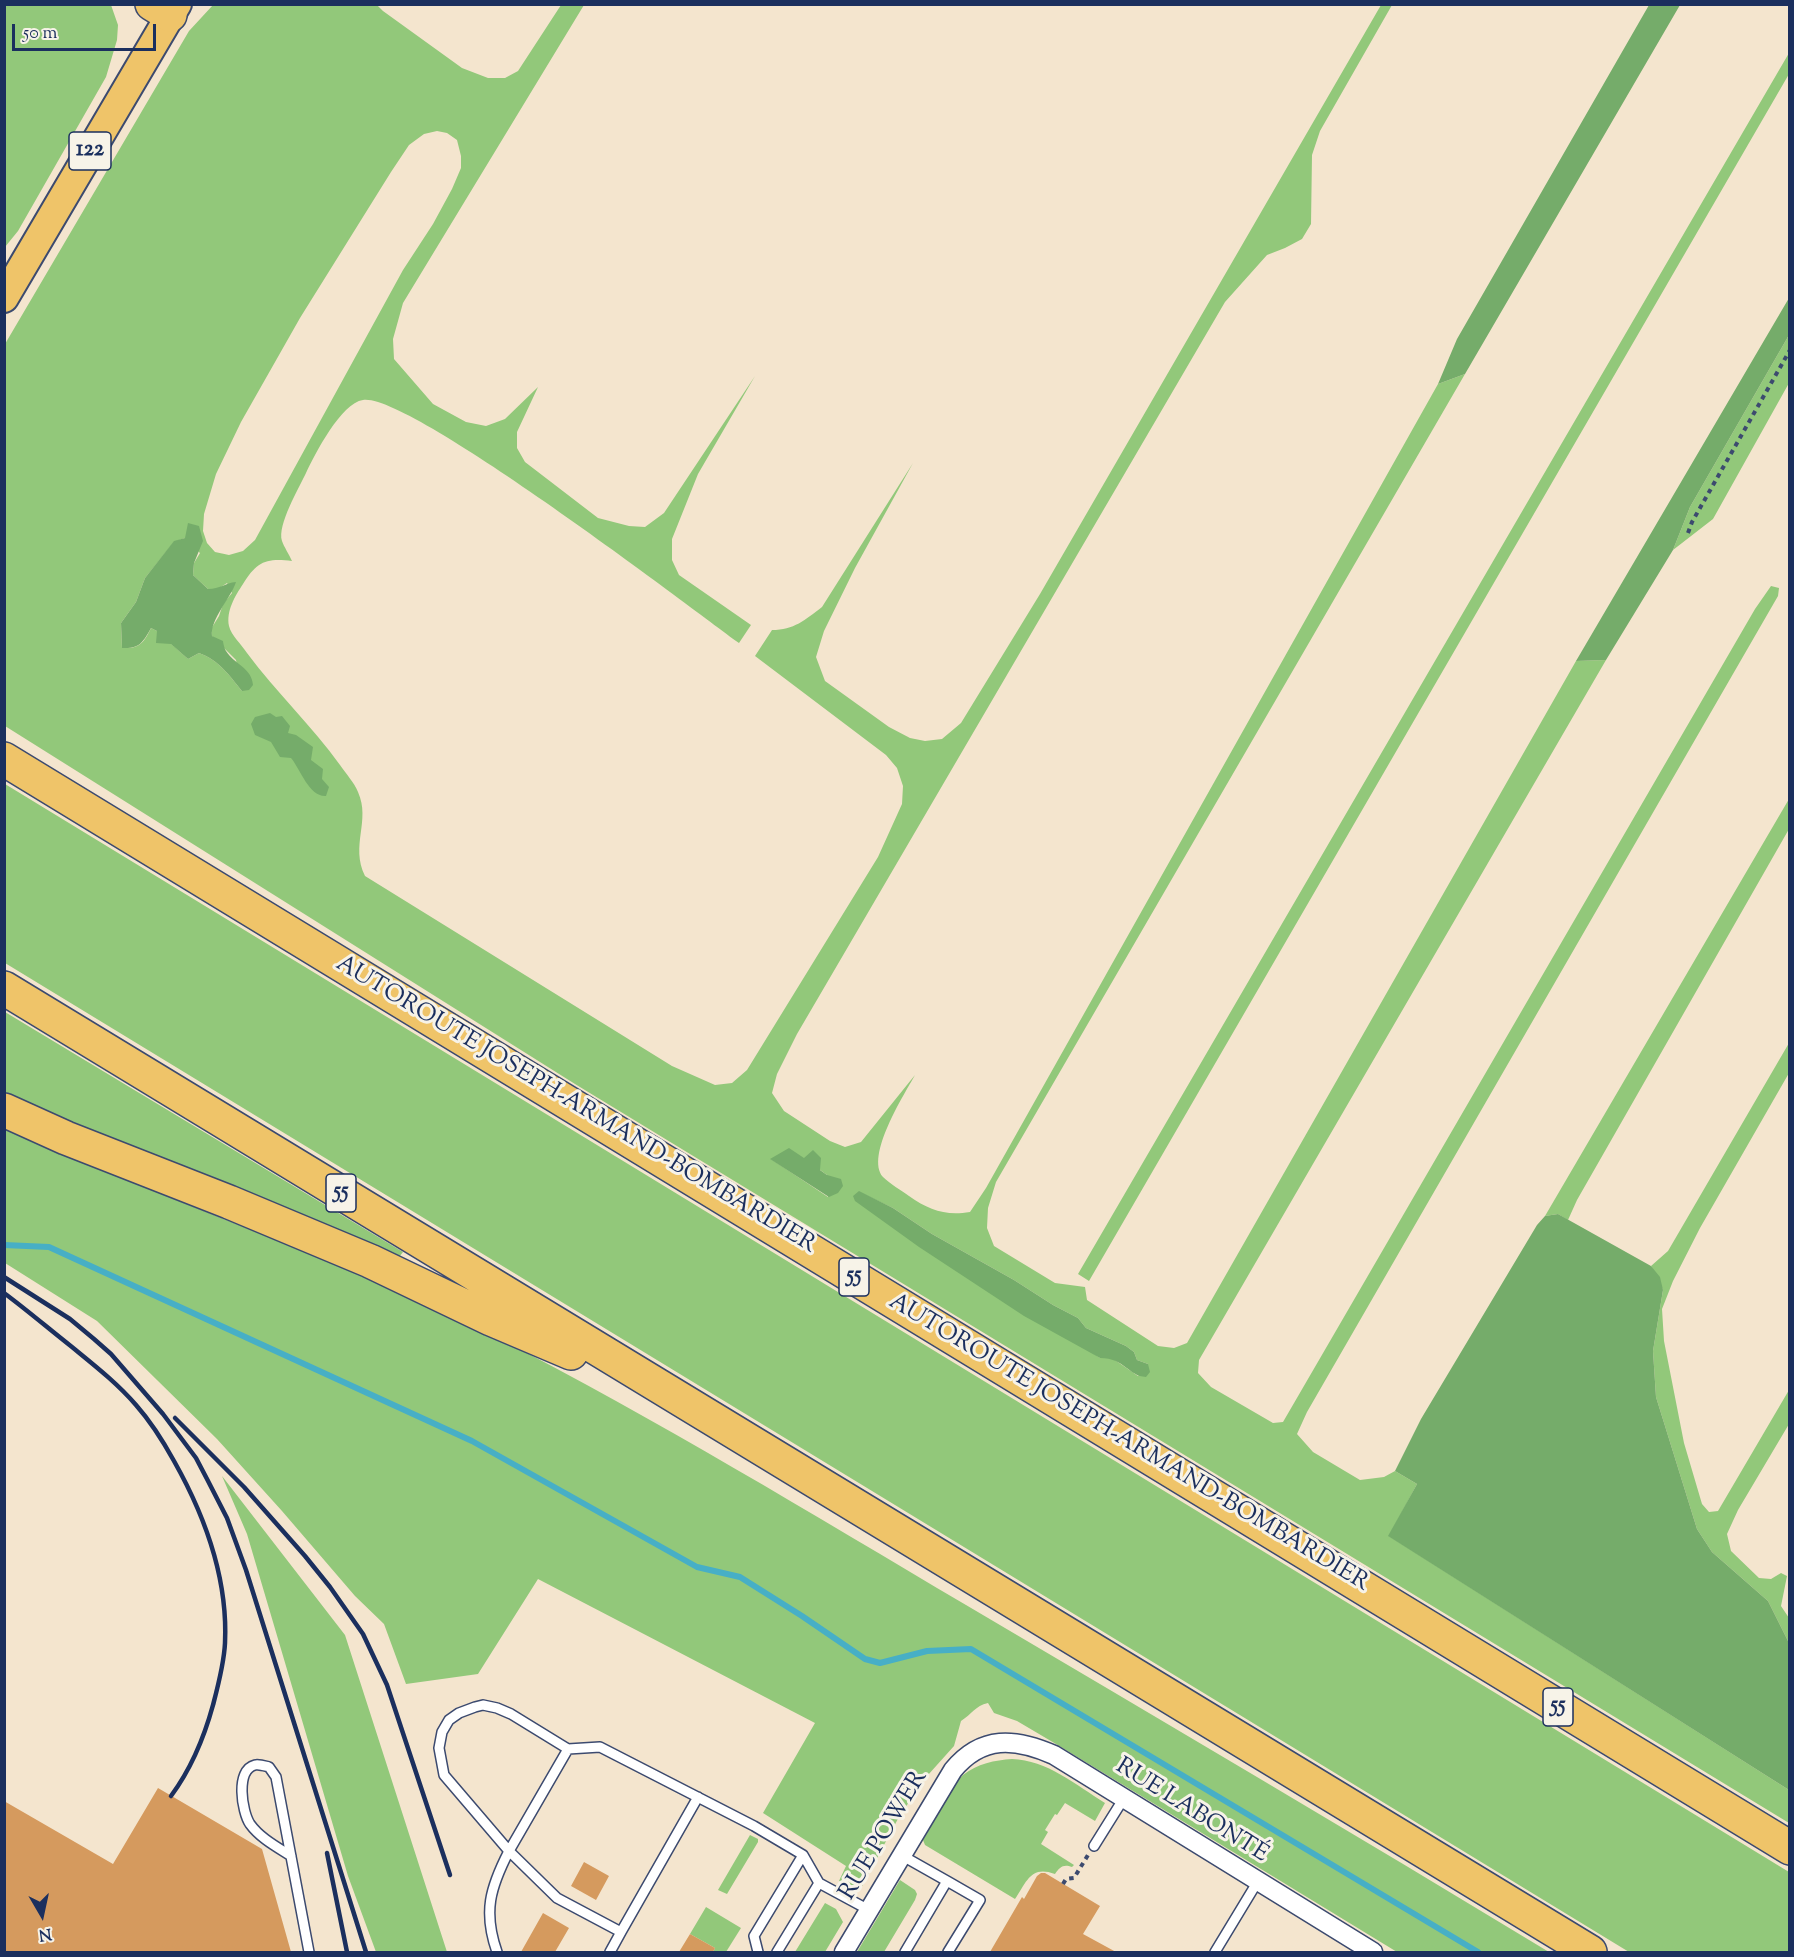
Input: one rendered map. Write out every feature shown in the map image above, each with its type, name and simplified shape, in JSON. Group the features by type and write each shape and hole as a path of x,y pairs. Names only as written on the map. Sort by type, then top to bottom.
{"highway":[{"name":"AUTOROUTE JOSEPH-ARMAND-BOMBARDIER","path":"4,759 1790,1848"},
{"name":"55","path":"4,988 1590,1953"},
{"path":"4,1110 76,1142 370,1261 491,1319 677,1398"}],"main road":[{"name":"122","path":"4,298 166,8"}],"street":[{"name":"RUE LABONTÉ","path":"975,1750 993,1743 1012,1742 1054,1755 1373,1953"},
{"name":"RUE POWER","path":"844,1953 949,1775 959,1762 975,1750"}],"lane":[{"path":"621,1932 557,1898 508,1851 444,1775 439,1748 442,1732 449,1720 475,1707 497,1708 511,1714 568,1749 600,1747 754,1826 803,1855 819,1883 869,1910"},
{"path":"497,1953 489,1921 494,1879 568,1749"},
{"path":"291,1856 259,1834 250,1824 244,1811 243,1780 248,1768 256,1764 269,1767 276,1777 291,1856 309,1953"},
{"path":"610,1953 698,1797"},
{"path":"1094,1846 1124,1798"},
{"path":"758,1953 754,1936 803,1855"},
{"path":"901,1855 980,1900 948,1953"},
{"path":"905,1953 947,1881"},
{"path":"1215,1953 1258,1881"},
{"path":"777,1953 819,1883"}],"path":[{"path":"1688,533 1732,449 1790,350"},
{"path":"1063,1884 1066,1879 1074,1878 1079,1869"}],"green space":[{"path":"4,5 111,5 118,25 117,40 106,77 18,231 5,247"},
{"path":"213,5 377,5 462,68 488,78 505,78 518,71 561,5 584,5 403,303 393,339 394,359 433,404 466,422 486,426 505,419 538,387 517,432 517,448 525,462 598,518 629,526 645,527 664,513 755,376 698,474 672,539 672,560 679,575 751,625 739,643 609,547 488,463 433,429 390,407 363,400 346,410 330,430 290,507 281,534 292,561 268,561 258,566 240,589 232,604 228,620 234,636 329,751 356,788 362,813 359,854 365,876 672,1066 715,1085 732,1083 747,1070 878,857 902,804 903,786 897,768 886,755 755,656 772,630 793,626 822,607 913,463 855,568 824,631 816,657 825,681 889,727 910,738 925,741 942,739 961,723 1040,594 1381,5 1392,5 1320,131 1312,155 1311,224 1302,239 1267,255 1225,302 797,1034 777,1074 772,1093 784,1111 830,1141 845,1147 861,1142 915,1075 882,1141 879,1167 883,1177 923,1205 938,1211 970,1212 986,1188 1438,384 1465,374 996,1182 988,1208 987,1228 994,1246 1055,1283 1085,1287 1087,1300 1158,1346 1174,1348 1187,1343 1576,661 1606,660 1199,1360 1198,1373 1211,1387 1273,1423 1283,1422 1755,609 1771,586 1779,588 1778,596 1307,1412 1297,1434 1313,1452 1360,1480 1384,1477 1395,1471 1417,1484 1389,1536 1789,1790 1789,1823 575,1084 5,726 5,344 189,31","holes":["437,131 447,133 457,140 461,168 452,189 433,224 403,270 255,540 243,551 229,555 215,552 207,543 203,531 204,514 216,474 241,422 300,318 391,172 409,145 424,134","185,538 200,553 194,563 193,575 208,589 218,589 227,583 232,593 223,604 211,629 212,636 236,660 242,691 212,660 199,653 188,659 151,628 140,644 122,648 121,623 136,602 145,578 174,542","804,1158 827,1175 828,1197 771,1159","859,1192 893,1208 932,1234 1078,1318 1086,1328 1126,1346 1134,1352 1137,1360 1148,1364 1138,1376 1112,1358 1100,1358"]},
{"path":"1649,5 1680,5 1465,374 1438,384 1457,339"},
{"path":"1789,53 1789,74 1089,1281 1078,1274"},
{"path":"1789,298 1789,335 1690,507 1673,550 1606,660 1576,661"},
{"path":"1789,335 1789,383 1713,519 1673,550 1690,507"},
{"path":"188,523 199,526 203,541 194,563 193,575 208,589 236,582 217,616 212,636 223,641 229,655 249,674 253,685 249,690 242,691 223,669 206,656 199,653 188,659 171,644 156,643 157,631 151,628 140,644 122,648 121,623 136,602 145,578 174,541 185,538"},
{"path":"270,713 276,717 282,716 290,726 288,733 296,735 313,747 311,760 323,769 322,779 329,787 326,796 310,788 291,758 280,757 271,742 255,735 251,724 255,717"},
{"path":"5,784 1789,1872 1789,1952 1629,1952 5,963"},
{"path":"1789,799 1789,829 1577,1200 1568,1220 1558,1214 1545,1216"},
{"path":"5,1012 403,1252 396,1261 5,1099"},
{"path":"1789,1043 1789,1073 1700,1228 1673,1281 1662,1309 1664,1341 1684,1443 1702,1504 1709,1512 1718,1511 1789,1390 1789,1424 1738,1510 1727,1534 1731,1551 1759,1578 1771,1579 1781,1573 1787,1576 1781,1606 1789,1618 1789,1643 1768,1601 1712,1552 1697,1529 1656,1397 1653,1351 1663,1290 1651,1266 1668,1251"},
{"path":"4,1125 153,1190 418,1300 558,1369 792,1502 1549,1952 1397,1952 1056,1744 1017,1721 994,1713 988,1703 977,1708 961,1721 954,1746 928,1775 900,1815 861,1888 854,1889 839,1881 846,1866 763,1813 815,1723 538,1579 478,1674 406,1684 384,1624 355,1596 217,1439 97,1321 5,1263"},
{"path":"789,1148 804,1158 813,1150 821,1158 820,1170 827,1175 841,1179 843,1186 838,1193 829,1197 770,1159"},
{"path":"859,1191 893,1208 932,1234 1078,1318 1086,1328 1126,1346 1134,1352 1137,1360 1148,1364 1150,1372 1146,1377 1135,1374 1121,1364 1100,1358 1024,1316 919,1247 855,1201 853,1196"},
{"path":"1558,1214 1651,1266 1660,1277 1663,1290 1653,1351 1656,1397 1697,1529 1712,1552 1768,1601 1789,1643 1789,1790 1388,1536 1417,1484 1395,1471 1421,1419 1537,1225 1545,1216"},
{"path":"222,1476 345,1635 447,1952 376,1952 348,1876 247,1534"},
{"path":"1012,1759 1025,1760 1049,1769 1105,1803 1095,1821 1065,1803 1045,1830 1048,1832 1041,1844 1074,1865 1062,1867 1055,1874 1035,1873 1015,1899 925,1845 923,1840 947,1796 963,1775 986,1763"},
{"path":"750,1835 758,1839 758,1842 727,1894 718,1890"},
{"path":"900,1880 915,1890 917,1894 884,1952 857,1952"},
{"path":"825,1903 836,1909 843,1922 825,1952 795,1952"},
{"path":"706,1907 741,1928 726,1952 713,1952 715,1948 690,1934"}],"building":[{"path":"158,1788 262,1849 291,1952 4,1952 4,1801 113,1864"},
{"path":"584,1862 609,1876 596,1900 571,1886"},
{"path":"1041,1873 1045,1873 1100,1906 1083,1934 1116,1952 990,1952 1022,1897 1024,1899"},
{"path":"543,1913 569,1928 555,1952 521,1952"},
{"path":"690,1934 715,1948 713,1952 679,1952"}],"waterway":[{"path":"4,1245 49,1247 472,1441 697,1567 740,1577 865,1659 880,1663 927,1651 971,1649 1478,1952"}],"railway":[{"path":"4,1277 70,1319 111,1354 163,1414 196,1458 227,1518 246,1570 366,1952"},
{"path":"4,1293 105,1374 129,1397 152,1425 170,1454 205,1526 223,1595 225,1643 222,1667 201,1741 191,1764 171,1796"},
{"path":"175,1418 244,1487 305,1556 363,1634 387,1685 450,1875"},
{"path":"327,1853 347,1952"}]}
